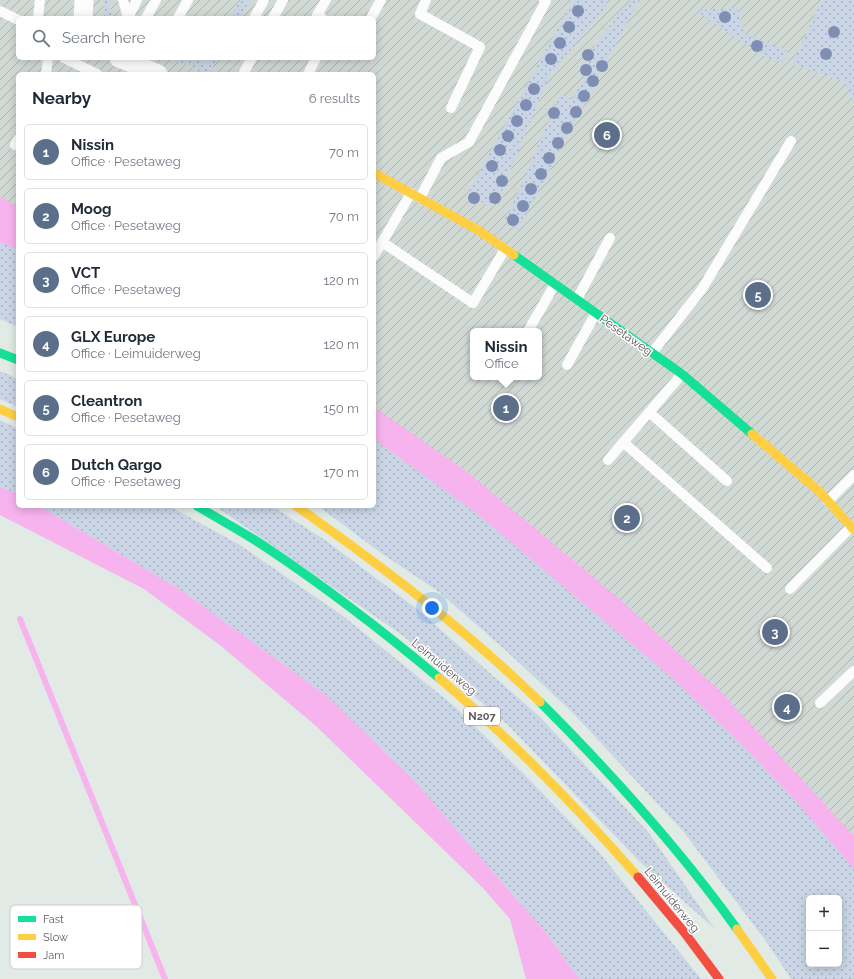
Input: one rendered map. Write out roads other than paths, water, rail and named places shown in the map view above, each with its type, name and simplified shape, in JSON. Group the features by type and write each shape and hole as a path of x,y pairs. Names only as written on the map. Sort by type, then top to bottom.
{"main road":[{"name":"Pesetaweg","path":"376,174 478,230 682,374 828,501 853,528"},
{"path":"0,353 16,359"},
{"path":"0,409 16,416"},
{"name":"Leimuiderweg","path":"200,508 266,548 348,606 432,671 523,753 593,825 658,899 718,979"},
{"path":"299,508 434,608 524,687 604,767 668,839 750,945 772,979"}],"street":[{"path":"83,16 84,0"},
{"path":"124,60 153,72"}],"lane":[{"path":"38,16 40,0"},
{"path":"122,0 127,16"},
{"path":"129,16 137,0"},
{"path":"147,16 156,0"},
{"path":"179,16 188,0"},
{"path":"255,16 264,0"},
{"path":"274,16 283,0"},
{"path":"319,16 317,15 326,0"},
{"path":"372,16 381,0"},
{"path":"426,0 420,14 480,46 451,108"},
{"path":"420,198 441,158 469,142 546,1 544,0"},
{"path":"0,11 16,19"},
{"path":"46,72 48,60"},
{"path":"68,60 93,72"},
{"path":"244,72 251,60"},
{"path":"309,72 315,60"},
{"path":"652,353 702,289 791,141"},
{"path":"376,252 411,193"},
{"path":"577,299 610,238"},
{"path":"382,242 473,303 505,249"},
{"path":"530,328 555,284"},
{"path":"567,365 596,313"},
{"path":"608,460 682,374"},
{"path":"649,412 726,481"},
{"path":"623,442 768,568"},
{"path":"828,501 854,475"},
{"path":"790,589 853,528"},
{"path":"820,703 854,671"}],"waterway":[{"path":"20,619 135,905"},
{"path":"142,922 165,979"}],"place":[{"name":"Dutch Qargo","path":"607,135"},
{"name":"Cleantron","path":"758,295"},
{"name":"Nissin","path":"506,408"},
{"name":"Moog","path":"627,518"},
{"name":"VCT","path":"775,632"},
{"name":"GLX Europe","path":"787,707"}]}
